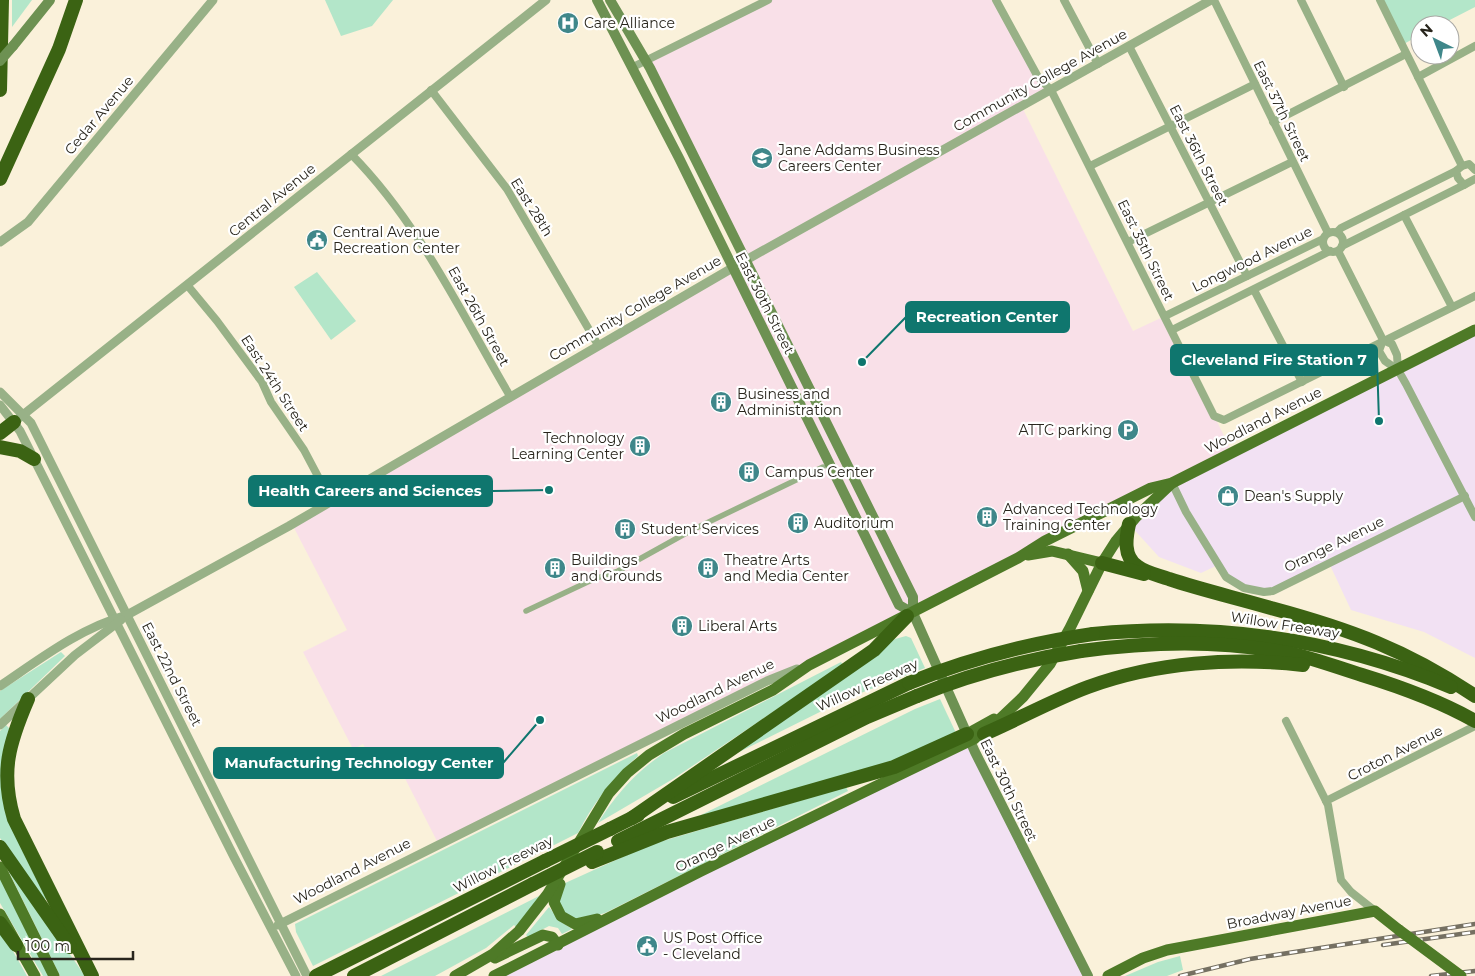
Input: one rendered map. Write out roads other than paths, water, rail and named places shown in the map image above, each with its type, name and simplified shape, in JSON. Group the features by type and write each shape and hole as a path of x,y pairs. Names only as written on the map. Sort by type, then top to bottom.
{"highway":[{"path":"0,90 2,0"},
{"path":"0,179 59,49 76,0"},
{"path":"0,433 19,418"},
{"path":"0,447 20,452 34,459"},
{"path":"1130,524 1127,548 1133,563 1144,570 1179,582"},
{"path":"1102,562 1351,630 1423,663 1475,697"},
{"path":"632,818 874,650 910,614"},
{"name":"Willow Freeway","path":"315,975 822,724 909,683 988,656 1041,643 1093,634 1142,630 1198,630 1283,638 1365,656 1413,672 1475,697"},
{"name":"Willow Freeway","path":"595,857 842,729 917,696 1015,663 1081,651 1134,645 1218,645 1301,656 1408,691 1475,721"},
{"path":"984,734 1090,686 1157,670 1249,661 1295,664 1355,673"},
{"path":"28,699 7,749 4,771 8,800 14,819 92,976"},
{"path":"354,976 393,956 456,929 595,857 674,830 904,764 968,737"},
{"path":"0,847 92,976"},
{"path":"0,923 16,945"}],"main road":[{"path":"0,61 50,0"},
{"name":"East 30th Street","path":"597,0 633,68 731,269 899,604 910,614 968,737 1088,976"},
{"name":"East 30th Street","path":"610,0 646,60 913,597 910,614"},
{"name":"Woodland Avenue","path":"809,665 1018,558 1045,541 1151,488 1172,483 1475,330"},
{"name":"Woodland Avenue","path":"968,737 984,734 1023,697 1050,664 1102,562 1130,524 1172,483"},
{"path":"1018,558 1046,551 1102,562"},
{"path":"1068,554 1083,571 1088,591"},
{"path":"455,976 499,950 519,931 547,895 609,793 637,764 673,740 773,690 809,665"},
{"path":"968,737 1005,713"},
{"name":"Orange Avenue","path":"494,976 558,946 701,871 968,737"},
{"path":"575,850 554,902 561,916 574,924 588,922 662,886 701,871"},
{"path":"0,867 54,976"},
{"path":"1375,911 1461,976"},
{"name":"Broadway Avenue","path":"1108,976 1143,958 1167,950 1375,911"},
{"path":"0,914 35,976"},
{"path":"470,968 543,936 552,936 558,946"}],"street":[{"name":"Cedar Avenue","path":"0,242 28,222 213,0"},
{"name":"Central Avenue","path":"19,418 188,286 546,0"},
{"path":"633,68 768,0"},
{"name":"East 35th Street","path":"996,0 1038,77 1051,90 1214,416 1224,420 1302,382"},
{"path":"1064,0 1098,64"},
{"name":"Community College Avenue","path":"116,621 331,501 746,260 1212,0"},
{"name":"East 37th Street","path":"1212,0 1255,84 1326,236 1323,245 1337,249"},
{"path":"1301,0 1344,87"},
{"path":"1380,0 1418,77 1468,166"},
{"name":"East 36th Street","path":"1129,46 1247,276"},
{"path":"1418,77 1475,46"},
{"path":"1273,122 1406,54"},
{"path":"1090,166 1255,84"},
{"name":"East 28th","path":"431,90 507,189 598,345"},
{"name":"East 26th Street","path":"351,154 413,229 510,396"},
{"path":"1128,242 1292,162"},
{"path":"1468,166 1458,178 1471,184"},
{"path":"1468,166 1340,228 1337,232 1343,239 1337,249 1383,340 1392,344 1395,349 1398,370 1475,517"},
{"name":"Longwood Avenue","path":"1172,330 1404,215 1471,184"},
{"path":"1404,215 1452,307"},
{"name":"Longwood Avenue","path":"1164,316 1337,232"},
{"name":"East 24th Street","path":"188,286 217,321 262,382 276,410 304,450 331,501"},
{"path":"1254,290 1302,382 1383,340 1475,296"},
{"path":"1383,340 1379,351 1385,361 1398,370"},
{"name":"East 22nd Street","path":"0,392 19,418 127,615 282,924 315,975"},
{"name":"East 22nd Street","path":"0,405 19,418 34,459 296,976"},
{"path":"526,611 595,578 618,572 690,531 823,467"},
{"name":"Orange Avenue","path":"1172,483 1219,568 1226,577 1244,588 1264,592 1273,591 1465,496"},
{"path":"0,686 63,644 98,624 116,621"},
{"path":"0,724 75,655 116,621"},
{"name":"Woodland Avenue","path":"271,928 750,690 809,665"},
{"path":"1286,720 1326,801 1330,814 1341,880 1350,892 1375,911"},
{"name":"Croton Avenue","path":"1326,801 1475,726"}],"railway":[{"path":"1180,976 1250,959 1475,924"},
{"path":"1383,945 1475,932"},
{"path":"1431,976 1475,971"}],"place":[{"name":"Care Alliance","path":"568,23"},
{"name":"Jane Addams Business Careers Center","path":"762,158"},
{"name":"Central Avenue Recreation Center","path":"317,240"},
{"name":"Recreation Center","path":"862,362"},
{"name":"Business and Administration","path":"721,402"},
{"name":"Cleveland Fire Station 7","path":"1379,421"},
{"name":"ATTC parking","path":"1128,430"},
{"name":"Technology Learning Center","path":"640,446"},
{"name":"Campus Center","path":"749,472"},
{"name":"Health Careers and Sciences","path":"549,490"},
{"name":"Dean's Supply","path":"1228,496"},
{"name":"Advanced Technology Training Center","path":"987,517"},
{"name":"Auditorium","path":"798,523"},
{"name":"Student Services","path":"625,529"},
{"name":"Buildings and Grounds","path":"555,568"},
{"name":"Theatre Arts and Media Center","path":"708,568"},
{"name":"Liberal Arts","path":"682,626"},
{"name":"Manufacturing Technology Center","path":"540,720"},
{"name":"US Post Office - Cleveland","path":"647,946"}]}
